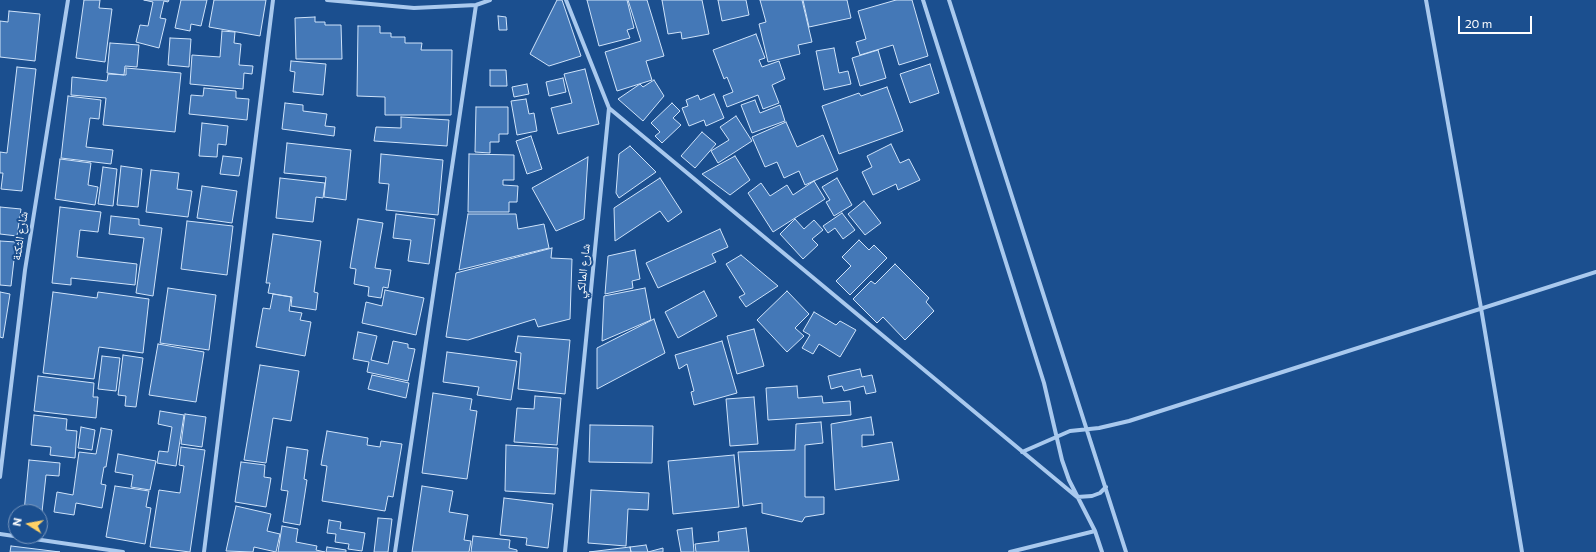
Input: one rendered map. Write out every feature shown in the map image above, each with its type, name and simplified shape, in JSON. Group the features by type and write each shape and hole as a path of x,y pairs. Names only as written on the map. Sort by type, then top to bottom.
{"street":[{"name":"شارع الثكنة","path":"0,477 25,270 68,0"},
{"path":"204,552 272,0"},
{"path":"327,0 414,8 476,5 490,0"},
{"name":"شارع المالكي","path":"565,552 609,108 566,0"},
{"path":"923,0 1044,383 1064,467 1077,497 1095,531 1102,552"},
{"path":"949,0 1126,552"},
{"path":"1426,0 1481,308 1522,552"},
{"path":"395,552 476,5"},
{"path":"609,108 1077,497 1092,496 1100,493 1106,487"},
{"path":"1022,452 1070,431 1099,428 1129,420 1596,272"},
{"path":"1010,552 1095,531"},
{"path":"0,534 123,552"}],"building":[{"path":"84,0 100,0 99,8 112,9 105,62 76,58"},
{"path":"144,0 169,0 168,2 164,1 160,18 166,19 159,48 136,42 140,25 148,26 153,2"},
{"path":"181,0 207,0 201,26 191,24 190,31 175,28"},
{"path":"214,0 266,0 260,36 209,27"},
{"path":"557,0 562,0 581,56 549,66 530,54"},
{"path":"587,0 627,0 634,28 627,30 630,38 599,46"},
{"path":"628,0 647,0 664,56 646,61 652,80 617,91 605,52 641,41"},
{"path":"662,0 702,0 709,34 682,39 681,32 668,34"},
{"path":"718,0 746,0 749,15 722,21"},
{"path":"760,0 802,0 812,42 798,45 800,54 768,62 759,24 766,22"},
{"path":"803,0 847,0 851,18 809,27"},
{"path":"896,0 912,0 928,56 899,65 893,45 860,55 856,42 866,39 858,11"},
{"path":"9,11 40,14 35,61 0,57 0,21 8,22"},
{"path":"498,16 506,17 507,30 499,30"},
{"path":"315,17 315,22 325,22 325,25 341,25 342,59 296,59 295,18"},
{"path":"358,26 380,26 380,33 391,33 391,37 405,37 405,43 422,43 421,50 452,50 451,115 385,115 385,97 357,96"},
{"path":"222,31 235,32 234,43 241,44 239,65 253,66 252,74 244,73 243,89 190,84 192,55 220,57"},
{"path":"756,34 765,58 759,60 762,67 779,61 785,79 772,85 779,103 763,109 758,95 727,107 723,96 733,92 727,77 724,79 713,50"},
{"path":"170,38 191,39 189,67 168,65"},
{"path":"110,43 139,45 137,67 125,66 124,75 107,73"},
{"path":"834,48 839,73 848,71 851,84 824,90 816,51"},
{"path":"878,50 886,78 860,86 852,58"},
{"path":"291,61 326,64 323,95 293,92 295,72 290,71"},
{"path":"930,64 939,93 910,103 900,74"},
{"path":"17,67 36,69 22,191 1,189 3,173 0,173 0,152 7,153"},
{"path":"126,68 181,73 175,132 103,125 106,98 71,95 72,77 107,81 108,74 126,75"},
{"path":"585,69 599,124 558,134 551,108 572,103 564,74"},
{"path":"490,70 506,70 507,86 490,86"},
{"path":"563,78 566,92 549,96 546,82"},
{"path":"654,80 664,96 643,121 618,99 640,84 643,87"},
{"path":"527,84 529,94 514,97 512,87"},
{"path":"887,87 903,131 839,154 822,106 859,93 861,96"},
{"path":"204,88 236,91 236,98 249,99 247,120 189,114 191,95 203,96"},
{"path":"714,94 724,118 706,126 704,120 689,126 682,108 688,106 686,100 698,95 700,100"},
{"path":"68,96 101,100 99,119 90,118 86,147 113,150 111,164 61,158"},
{"path":"526,99 529,114 534,113 537,131 517,135 511,101"},
{"path":"755,100 760,113 780,105 785,121 752,133 741,105"},
{"path":"285,103 303,105 303,111 327,114 325,126 335,127 334,136 282,129"},
{"path":"672,103 680,111 673,118 681,125 662,143 655,136 660,132 651,123"},
{"path":"476,107 508,107 508,134 499,134 499,142 490,142 490,153 475,152"},
{"path":"736,116 752,141 718,163 711,151 729,140 720,127"},
{"path":"401,117 449,120 447,146 374,141 376,127 401,128"},
{"path":"786,122 797,147 823,135 838,170 805,185 799,171 784,178 777,162 765,167 752,137"},
{"path":"202,123 228,126 226,145 218,144 217,157 199,156"},
{"path":"702,132 716,144 695,168 681,156"},
{"path":"531,136 542,169 527,174 516,141"},
{"path":"287,143 351,150 346,200 324,197 326,177 284,173"},
{"path":"891,144 900,163 909,159 920,180 898,190 896,184 873,195 862,172 872,167 867,156"},
{"path":"630,146 656,172 619,198 616,193 619,154"},
{"path":"381,154 443,160 438,215 386,210 389,184 379,183"},
{"path":"469,154 514,155 514,180 503,180 503,185 518,186 517,202 509,202 509,212 468,212"},
{"path":"223,156 242,158 239,176 220,174"},
{"path":"735,156 750,180 730,195 702,174"},
{"path":"588,157 584,219 556,231 532,188"},
{"path":"60,159 91,163 88,185 98,187 95,205 55,199"},
{"path":"121,166 142,169 138,207 117,205"},
{"path":"103,167 117,169 113,206 98,204"},
{"path":"151,170 179,173 177,189 192,191 188,217 146,212"},
{"path":"280,178 325,183 323,198 316,197 313,222 276,218"},
{"path":"660,178 682,212 668,222 660,211 615,241 614,208"},
{"path":"837,178 852,205 834,216 826,202 830,200 822,187"},
{"path":"814,181 825,199 773,232 748,193 761,183 770,196 787,185 793,195"},
{"path":"202,186 237,191 232,223 197,218"},
{"path":"864,201 881,223 865,235 848,214"},
{"path":"0,207 21,209 17,236 0,234"},
{"path":"60,207 101,212 98,232 80,230 77,257 137,264 135,285 71,278 71,285 52,283"},
{"path":"842,213 855,230 843,239 835,228 828,233 823,226"},
{"path":"396,214 435,219 429,264 408,261 411,240 393,238"},
{"path":"468,214 516,214 518,229 544,224 549,248 459,270"},
{"path":"111,216 139,219 139,225 162,228 153,296 136,293 144,238 109,234"},
{"path":"358,219 383,223 375,268 391,270 388,288 383,287 381,298 368,296 369,287 354,284 356,269 350,268"},
{"path":"795,219 804,229 814,220 823,230 812,239 818,245 803,259 780,234"},
{"path":"187,221 233,226 227,275 181,269"},
{"path":"720,229 728,247 712,254 716,262 658,288 646,263"},
{"path":"273,234 321,241 314,292 318,293 316,310 291,306 292,297 268,293 270,283 266,283"},
{"path":"859,240 869,250 874,245 887,258 850,295 836,281 851,266 842,257"},
{"path":"0,241 16,242 11,286 0,285"},
{"path":"552,248 551,258 572,259 570,319 538,327 535,319 468,340 446,337 456,273"},
{"path":"635,250 640,279 632,281 633,288 605,294 608,256"},
{"path":"741,255 778,286 746,307 739,297 745,294 726,264"},
{"path":"895,264 929,298 926,302 934,311 905,340 883,317 877,323 853,299 871,281 875,284"},
{"path":"168,288 216,295 209,350 160,343"},
{"path":"645,288 651,320 602,341 604,296"},
{"path":"385,290 424,298 416,335 362,323 366,302 382,306"},
{"path":"704,291 717,316 678,338 665,312"},
{"path":"787,291 809,314 795,328 804,336 787,352 757,320"},
{"path":"0,292 10,294 3,338 0,337"},
{"path":"53,292 97,298 98,292 149,299 143,353 99,347 94,379 43,373"},
{"path":"273,294 291,297 289,311 302,313 300,320 311,322 305,356 256,347 263,308 270,309"},
{"path":"814,312 836,325 840,321 856,330 840,357 819,344 813,354 802,348 810,335 803,331"},
{"path":"654,319 665,353 597,389 597,348"},
{"path":"754,329 764,366 737,374 727,336"},
{"path":"358,332 377,336 371,360 388,364 393,341 408,344 408,348 415,349 408,381 367,372 369,362 353,359"},
{"path":"518,336 570,340 565,394 518,389 521,353 515,352"},
{"path":"722,341 737,393 694,405 691,392 694,391 687,364 679,369 675,355"},
{"path":"158,344 204,352 196,402 149,395"},
{"path":"447,352 517,361 511,400 477,395 479,387 443,382"},
{"path":"123,355 143,358 136,407 125,406 126,396 118,395"},
{"path":"102,356 120,358 116,391 98,389"},
{"path":"260,365 299,371 291,421 273,418 266,463 244,460"},
{"path":"860,369 862,377 872,375 876,392 866,394 864,386 844,391 842,386 831,389 828,376"},
{"path":"372,375 409,383 406,398 368,389"},
{"path":"38,376 94,383 93,397 98,397 96,418 34,411"},
{"path":"797,386 798,398 822,396 823,403 850,401 851,415 768,420 766,388"},
{"path":"433,393 472,399 470,410 477,411 467,479 422,473"},
{"path":"535,396 561,398 557,445 514,442 517,408 534,409"},
{"path":"754,397 758,444 730,446 726,399"},
{"path":"160,411 184,415 176,466 157,463 159,451 168,452 172,427 158,424"},
{"path":"185,414 206,417 202,447 181,444"},
{"path":"34,415 67,419 66,430 77,431 75,458 50,455 51,447 31,445"},
{"path":"871,417 874,435 862,435 862,447 892,442 899,480 835,490 831,424"},
{"path":"821,422 823,443 805,445 805,497 824,497 824,514 805,517 802,522 762,513 762,503 743,506 738,452 795,450 796,424"},
{"path":"590,425 653,426 652,463 589,462"},
{"path":"81,427 95,430 92,450 78,448"},
{"path":"101,428 112,430 106,467 104,467 101,484 106,485 102,508 76,503 74,515 54,512 57,492 73,495 79,452 96,454"},
{"path":"327,431 368,438 367,445 380,447 381,441 402,444 393,497 388,496 385,511 322,501 327,466 321,465"},
{"path":"506,445 558,448 555,494 505,491"},
{"path":"181,447 205,450 190,552 150,547 159,490 180,493 184,466 179,465"},
{"path":"287,447 308,450 304,479 307,480 300,525 283,522 288,491 281,490"},
{"path":"118,454 156,461 150,490 131,487 133,475 115,472"},
{"path":"734,455 739,507 673,514 668,461"},
{"path":"29,460 60,463 59,476 46,475 43,504 25,504"},
{"path":"241,462 265,465 264,477 271,478 266,507 235,502"},
{"path":"115,486 149,491 146,507 151,508 145,544 106,537"},
{"path":"422,486 453,491 449,512 468,515 464,540 471,541 469,552 412,552"},
{"path":"591,490 649,493 648,510 628,509 626,546 588,543"},
{"path":"504,498 553,504 548,548 526,545 527,538 500,535"},
{"path":"236,506 271,514 267,531 280,534 276,552 254,547 253,552 226,551"},
{"path":"378,518 392,519 388,552 374,552"},
{"path":"329,520 341,522 340,529 365,533 362,551 348,549 349,544 335,542 336,534 327,533"},
{"path":"282,526 298,529 296,542 317,546 316,550 325,552 278,552"},
{"path":"692,528 694,552 681,552 677,530"},
{"path":"746,528 749,552 696,552 695,544 719,541 718,532"},
{"path":"473,536 510,540 509,548 517,550 517,552 471,552"},
{"path":"646,545 648,552 631,552 630,547"},
{"path":"11,546 60,552 10,552"},
{"path":"327,547 346,550 346,552 326,552"},
{"path":"630,547 631,552 589,552"},
{"path":"663,548 663,552 648,552"}]}
